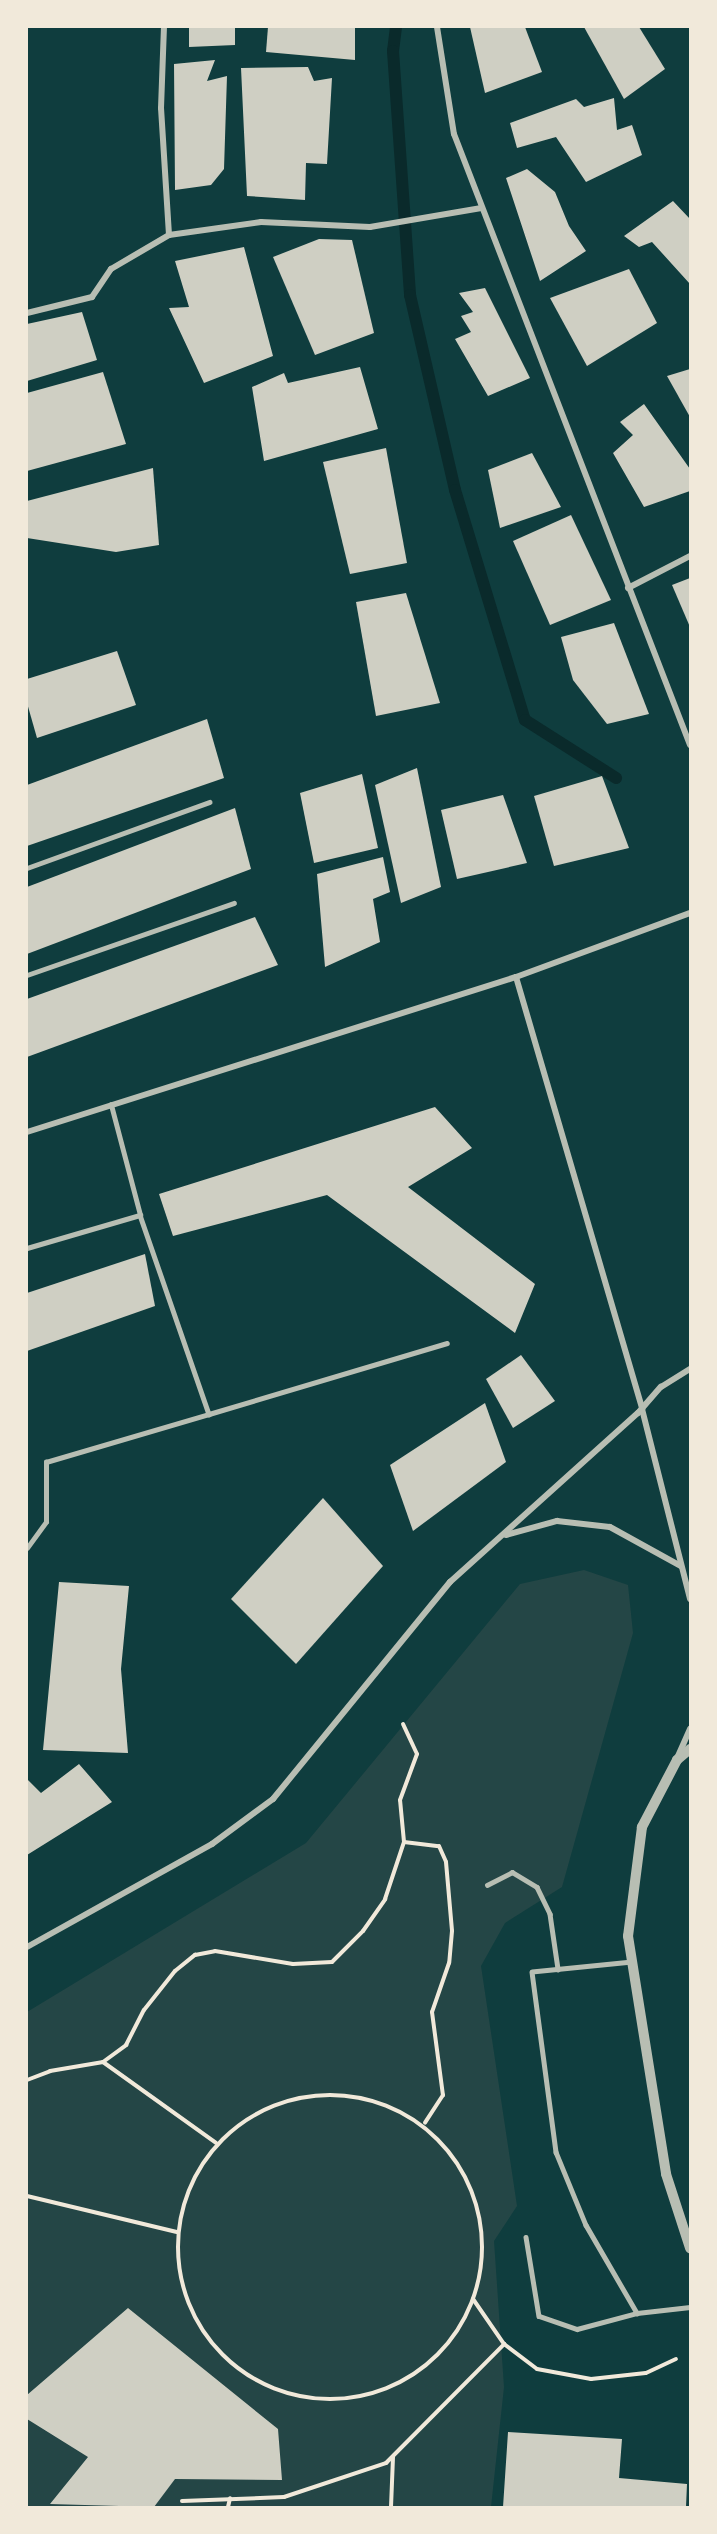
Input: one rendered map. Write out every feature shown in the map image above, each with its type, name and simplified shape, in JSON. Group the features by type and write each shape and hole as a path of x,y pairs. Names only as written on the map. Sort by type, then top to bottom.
{"street":[{"path":"164,27 161,108 169,235"},
{"path":"437,27 454,134 690,745"},
{"path":"27,312 92,297 111,269 169,235 261,222 370,226 435,218 481,208"},
{"path":"628,588 690,556"},
{"path":"27,1132 516,977 690,913"},
{"path":"516,977 642,1409 690,1599"},
{"path":"28,1945 212,1844 273,1799 450,1582 642,1409 661,1387 690,1369"},
{"path":"503,1536 557,1521 610,1527 681,1566"},
{"path":"690,1729 677,1760 642,1827 628,1936 666,2174 690,2248"},
{"path":"677,1760 690,1749"}],"lane":[{"path":"27,868 209,802"},
{"path":"27,975 234,903"},
{"path":"111,1105 140,1215 209,1414"},
{"path":"27,1248 140,1215"},
{"path":"27,1548 46,1522 46,1462 447,1343"},
{"path":"487,1885 512,1872 537,1887 550,1914 558,1969"},
{"path":"632,1962 532,1972 556,2152 586,2225 637,2313"},
{"path":"526,2236 539,2316 577,2329 637,2313 690,2307"}],"path":[{"path":"27,2080 50,2071 103,2062 126,2045 144,2010 175,1971 195,1954 226,1952 293,1964 332,1962 363,1931 385,1899 404,1842 400,1800 417,1754 403,1724"},
{"path":"404,1842 438,1846 446,1862 452,1931 449,1963 432,2012 443,2095 425,2123"},
{"path":"103,2062 216,2143"},
{"path":"321,2090 374,2097 425,2123 461,2179 481,2231 473,2299 446,2353 401,2387 331,2402 258,2379 207,2343 180,2285 177,2232 192,2188 216,2143 267,2109 321,2090"},
{"path":"27,2196 177,2232"},
{"path":"473,2299 504,2344 537,2369 591,2379 646,2373 676,2359"},
{"path":"183,2502 284,2497 386,2463 504,2344"},
{"path":"391,2507 393,2456"},
{"path":"228,2507 230,2498"}],"shaded area":[{"path":"584,1570 628,1585 633,1633 562,1887 505,1923 481,1966 517,2206 494,2241 504,2387 491,2507 27,2507 27,2012 306,1843 520,1584"}],"building":[{"path":"189,27 235,27 235,45 189,47"},
{"path":"268,27 355,27 355,60 266,52"},
{"path":"470,27 525,27 542,72 485,93"},
{"path":"584,27 639,27 665,69 624,99"},
{"path":"215,60 207,81 227,76 224,169 211,185 175,190 174,64"},
{"path":"308,67 314,81 332,78 327,164 306,163 305,200 247,196 241,68"},
{"path":"614,98 617,130 632,125 642,155 586,182 556,137 517,148 510,123 576,99 584,107"},
{"path":"527,169 555,192 569,226 586,251 540,281 506,178"},
{"path":"673,201 690,219 690,284 652,242 639,247 624,236"},
{"path":"319,239 352,240 374,333 315,355 273,257"},
{"path":"244,247 273,356 204,383 169,308 189,307 175,261"},
{"path":"629,269 657,323 587,366 550,298"},
{"path":"485,288 530,378 488,396 455,339 471,332 461,316 473,312 459,293"},
{"path":"82,312 97,360 27,381 27,324"},
{"path":"360,367 378,429 264,461 252,387 284,373 288,383"},
{"path":"690,369 690,417 667,376"},
{"path":"103,372 126,444 27,471 27,393"},
{"path":"644,404 690,469 690,491 644,507 613,453 633,435 620,422"},
{"path":"386,448 407,563 350,574 323,462"},
{"path":"532,453 561,507 500,528 488,470"},
{"path":"153,468 159,545 116,552 27,538 27,501"},
{"path":"571,515 611,600 550,625 513,541"},
{"path":"690,578 690,627 672,585"},
{"path":"406,593 440,703 376,716 356,602"},
{"path":"614,623 649,714 607,724 573,680 561,637"},
{"path":"117,651 136,705 37,738 27,703 27,679"},
{"path":"207,719 224,778 27,846 27,785"},
{"path":"417,768 441,887 401,903 375,785"},
{"path":"362,774 378,848 314,863 300,793"},
{"path":"602,776 629,848 554,866 534,796"},
{"path":"503,795 527,863 457,879 441,810"},
{"path":"235,808 251,869 27,954 27,887"},
{"path":"383,857 390,892 373,899 380,942 325,967 317,874"},
{"path":"255,917 278,965 27,1057 27,999"},
{"path":"435,1107 472,1148 408,1187 535,1284 515,1333 327,1195 173,1236 159,1194"},
{"path":"145,1254 155,1306 27,1351 27,1293"},
{"path":"521,1355 555,1401 513,1428 486,1379"},
{"path":"485,1403 506,1462 413,1531 390,1465"},
{"path":"323,1498 383,1566 296,1664 231,1599"},
{"path":"59,1582 129,1586 121,1669 128,1753 43,1750"},
{"path":"79,1764 112,1802 27,1855 27,1779 41,1793"},
{"path":"128,2308 278,2429 282,2480 175,2479 154,2507 50,2504 88,2457 27,2419 27,2395"},
{"path":"508,2432 622,2439 619,2478 687,2484 686,2507 503,2507"}],"waterway":[{"path":"396,27 393,51 410,295 455,490 525,720 616,778"}]}
